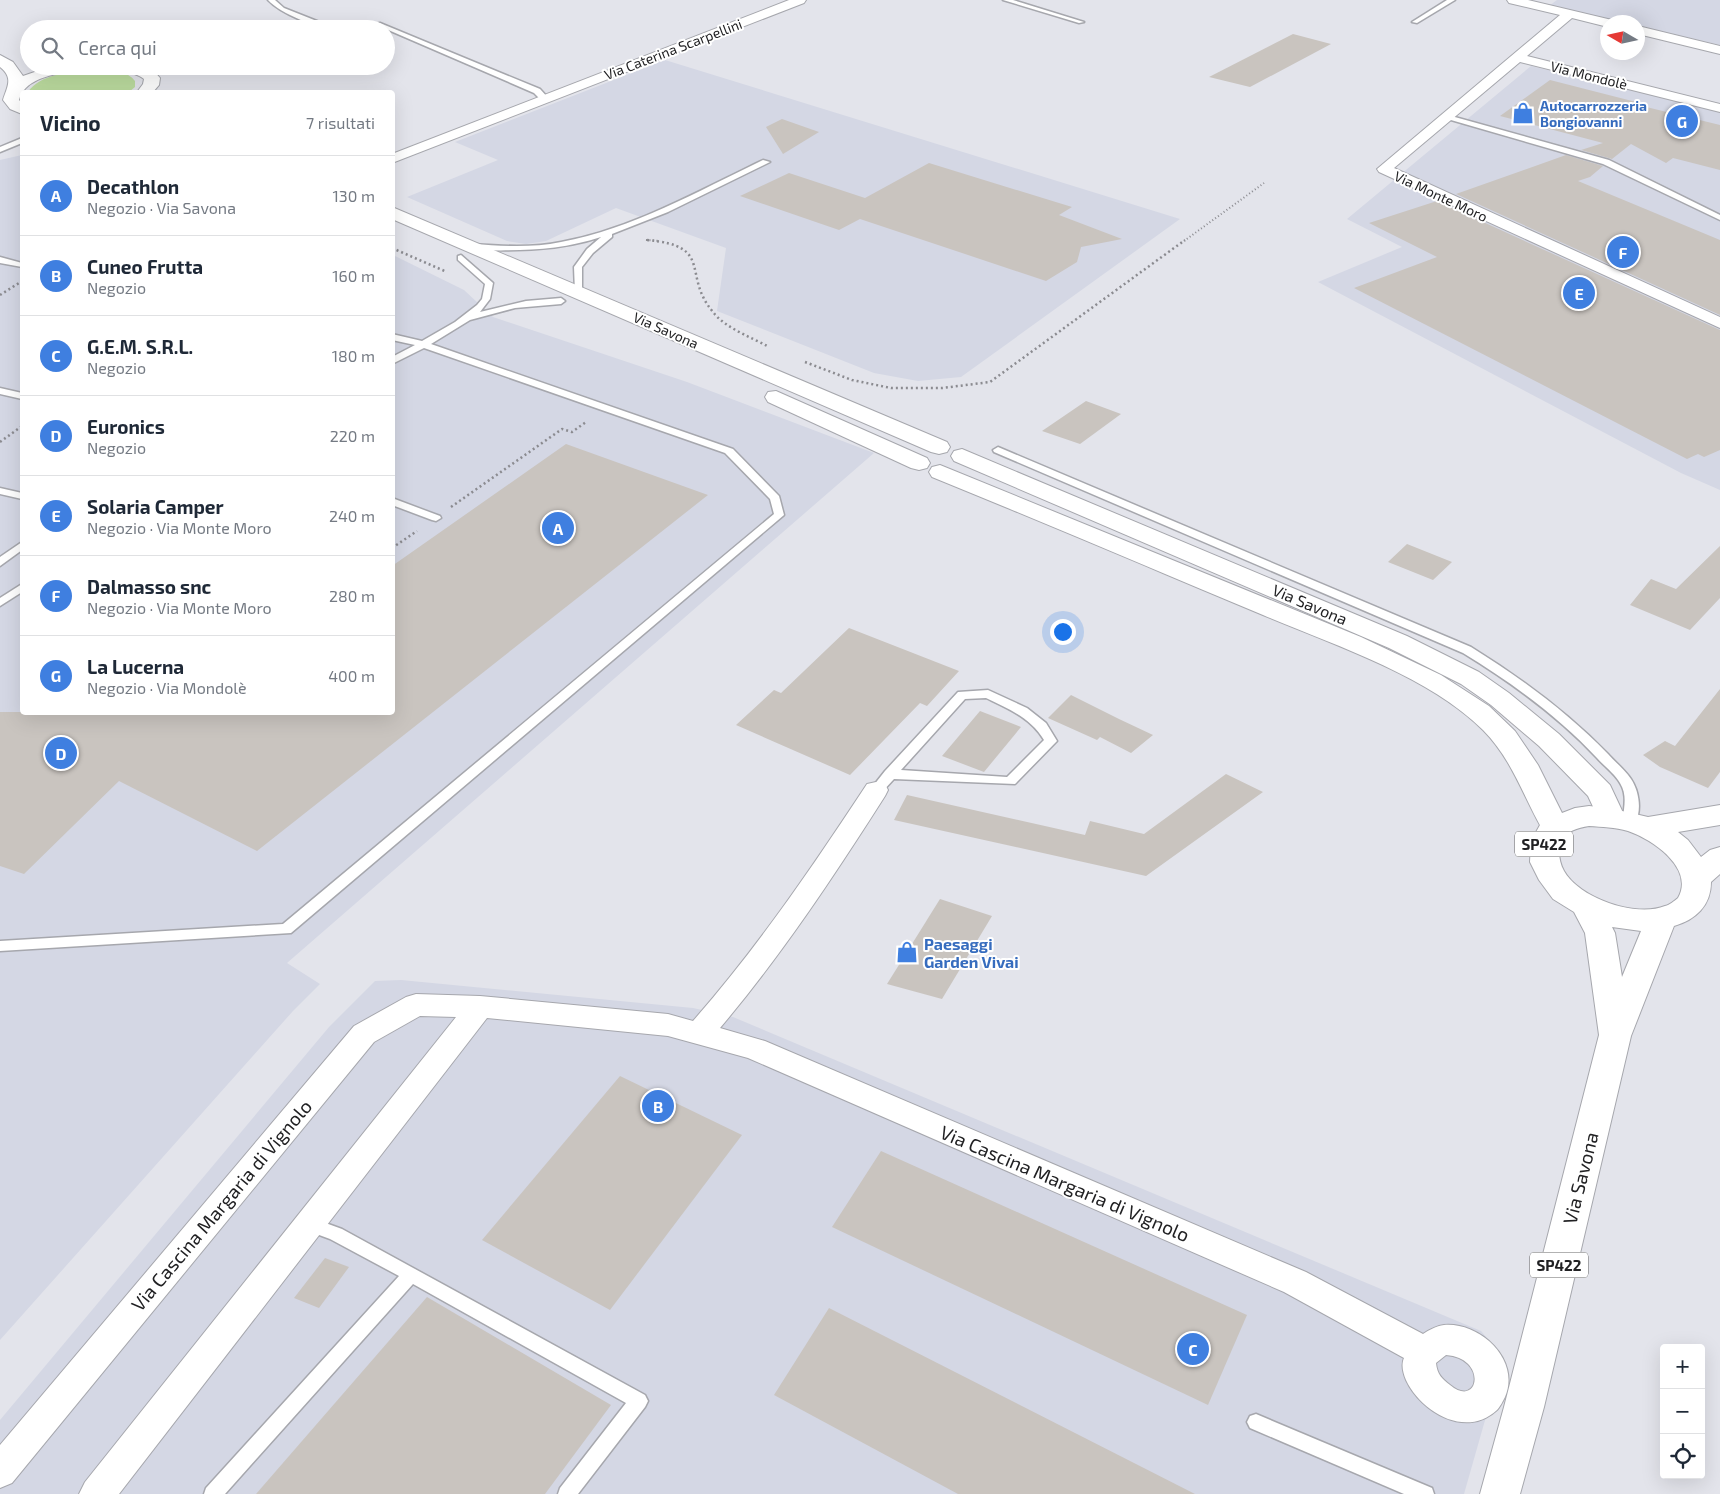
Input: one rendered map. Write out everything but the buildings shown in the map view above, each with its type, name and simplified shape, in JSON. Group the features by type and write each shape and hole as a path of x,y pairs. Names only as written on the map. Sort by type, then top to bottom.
{"street":[{"name":"Via Caterina Scarpellini","path":"395,158 800,0"},
{"path":"1513,0 1600,21"},
{"name":"Via Monte Moro","path":"1570,13 1384,169 1720,323"},
{"path":"1645,32 1720,50"},
{"path":"2,50 16,74 17,86"},
{"name":"Via Mondolè","path":"1517,57 1720,108"},
{"path":"20,108 11,100 11,94 17,86 39,75"},
{"path":"147,90 151,85 152,78 148,75"},
{"name":"Via Savona","path":"395,214 561,301 676,351 930,467 1342,639 1438,685 1480,712 1514,747 1528,770 1540,799 1555,827"},
{"name":"Via Savona","path":"395,230 579,292 939,447"},
{"name":"Via Savona","path":"962,456 1398,642 1470,678 1500,699 1549,740 1629,821"},
{"path":"700,1032 731,998 808,894 882,782"},
{"path":"1629,821 1720,815"},
{"name":"SP422","path":"1590,816 1629,821 1666,837 1681,850 1691,864 1697,878 1696,892 1690,904 1678,913 1661,919 1636,920 1610,915 1585,905 1564,890 1549,873 1542,856 1545,840 1555,827 1570,819 1590,816"},
{"path":"1697,878 1720,857"},
{"name":"Via Savona","path":"1585,905 1600,933 1615,1036"},
{"name":"Via Savona","path":"1500,1494 1524,1407 1615,1036 1661,919"},
{"name":"Via Cascina Margaria di Vignolo","path":"0,1471 364,1034 416,1005 480,1007 668,1025 700,1032 756,1049 1295,1282 1423,1351"},
{"path":"97,1494 480,1007"},
{"path":"1442,1340 1455,1340 1468,1345 1480,1353 1489,1365 1493,1378 1492,1391 1484,1400 1472,1406 1457,1406 1442,1400 1429,1390 1421,1377 1419,1363 1423,1351 1431,1344 1442,1340"},
{"path":"1492,1391 1524,1407"}],"lane":[{"path":"272,0 282,9 311,20"},
{"path":"1006,0 1081,22"},
{"path":"1415,22 1452,0"},
{"path":"395,31 537,92 546,100"},
{"path":"1447,116 1606,162 1720,218"},
{"path":"0,150 20,141"},
{"path":"467,253 559,245 612,232 766,162"},
{"path":"579,292 578,267 590,251 612,232"},
{"path":"395,359 464,320 478,310 487,298 489,283 467,253"},
{"path":"0,260 20,265"},
{"path":"464,320 506,306 561,301"},
{"path":"0,946 286,929 779,515 775,498 729,451 422,344 395,338"},
{"path":"0,391 20,396"},
{"path":"998,450 1467,650 1508,675 1577,729 1626,782 1633,799 1629,821"},
{"path":"0,491 20,496"},
{"path":"395,502 436,518"},
{"path":"0,563 20,547"},
{"path":"0,604 20,589"},
{"path":"988,694 1023,712 1042,726 1051,741 1010,782 882,782 962,695 988,694"},
{"path":"309,1224 336,1234 411,1274 639,1401 567,1494"},
{"path":"213,1494 411,1274"},
{"path":"1256,1422 1425,1494"}],"path":[{"path":"804,362 859,382 896,387 931,389 963,387 990,382 1264,183"},
{"path":"641,240 658,240 679,244 691,254 697,271 700,295 714,315 776,351"},
{"path":"395,249 447,272"},
{"path":"0,295 20,281"},
{"path":"0,442 20,427"},
{"path":"436,518 562,429 572,432 577,428"}],"shaded area":[{"path":"1557,0 1720,0 1720,45 1645,28 1645,15 1600,15 1600,17 1549,6"},
{"path":"665,60 1180,219 961,377 918,381 874,373 717,311 726,248 616,208 546,241 526,244 507,241 407,197 498,160 455,142"},
{"path":"1531,66 1720,112 1720,490 1681,473 1318,282 1402,247 1347,219"},
{"path":"20,155 20,715 395,715 395,256 464,290 493,317 687,382 874,453 287,963 320,984 293,1011 0,1340 0,160"},
{"path":"401,980 693,1008 733,1017 1481,1331 1503,1357 1464,1494 0,1494 0,1420 329,1027 375,981"}],"green space":[{"path":"56,75 128,75 135,81 135,87 131,90 30,90 40,81"}],"place":[{"name":"Autocarrozzeria Bongiovanni","path":"1523,113"},
{"name":"La Lucerna","path":"1682,121"},
{"name":"Dalmasso snc","path":"1623,252"},
{"name":"Solaria Camper","path":"1579,293"},
{"name":"Decathlon","path":"558,528"},
{"name":"Euronics","path":"61,753"},
{"name":"Paesaggi Garden Vivai","path":"907,952"},
{"name":"Cuneo Frutta","path":"658,1106"},
{"name":"G.E.M. S.R.L.","path":"1193,1349"}]}
